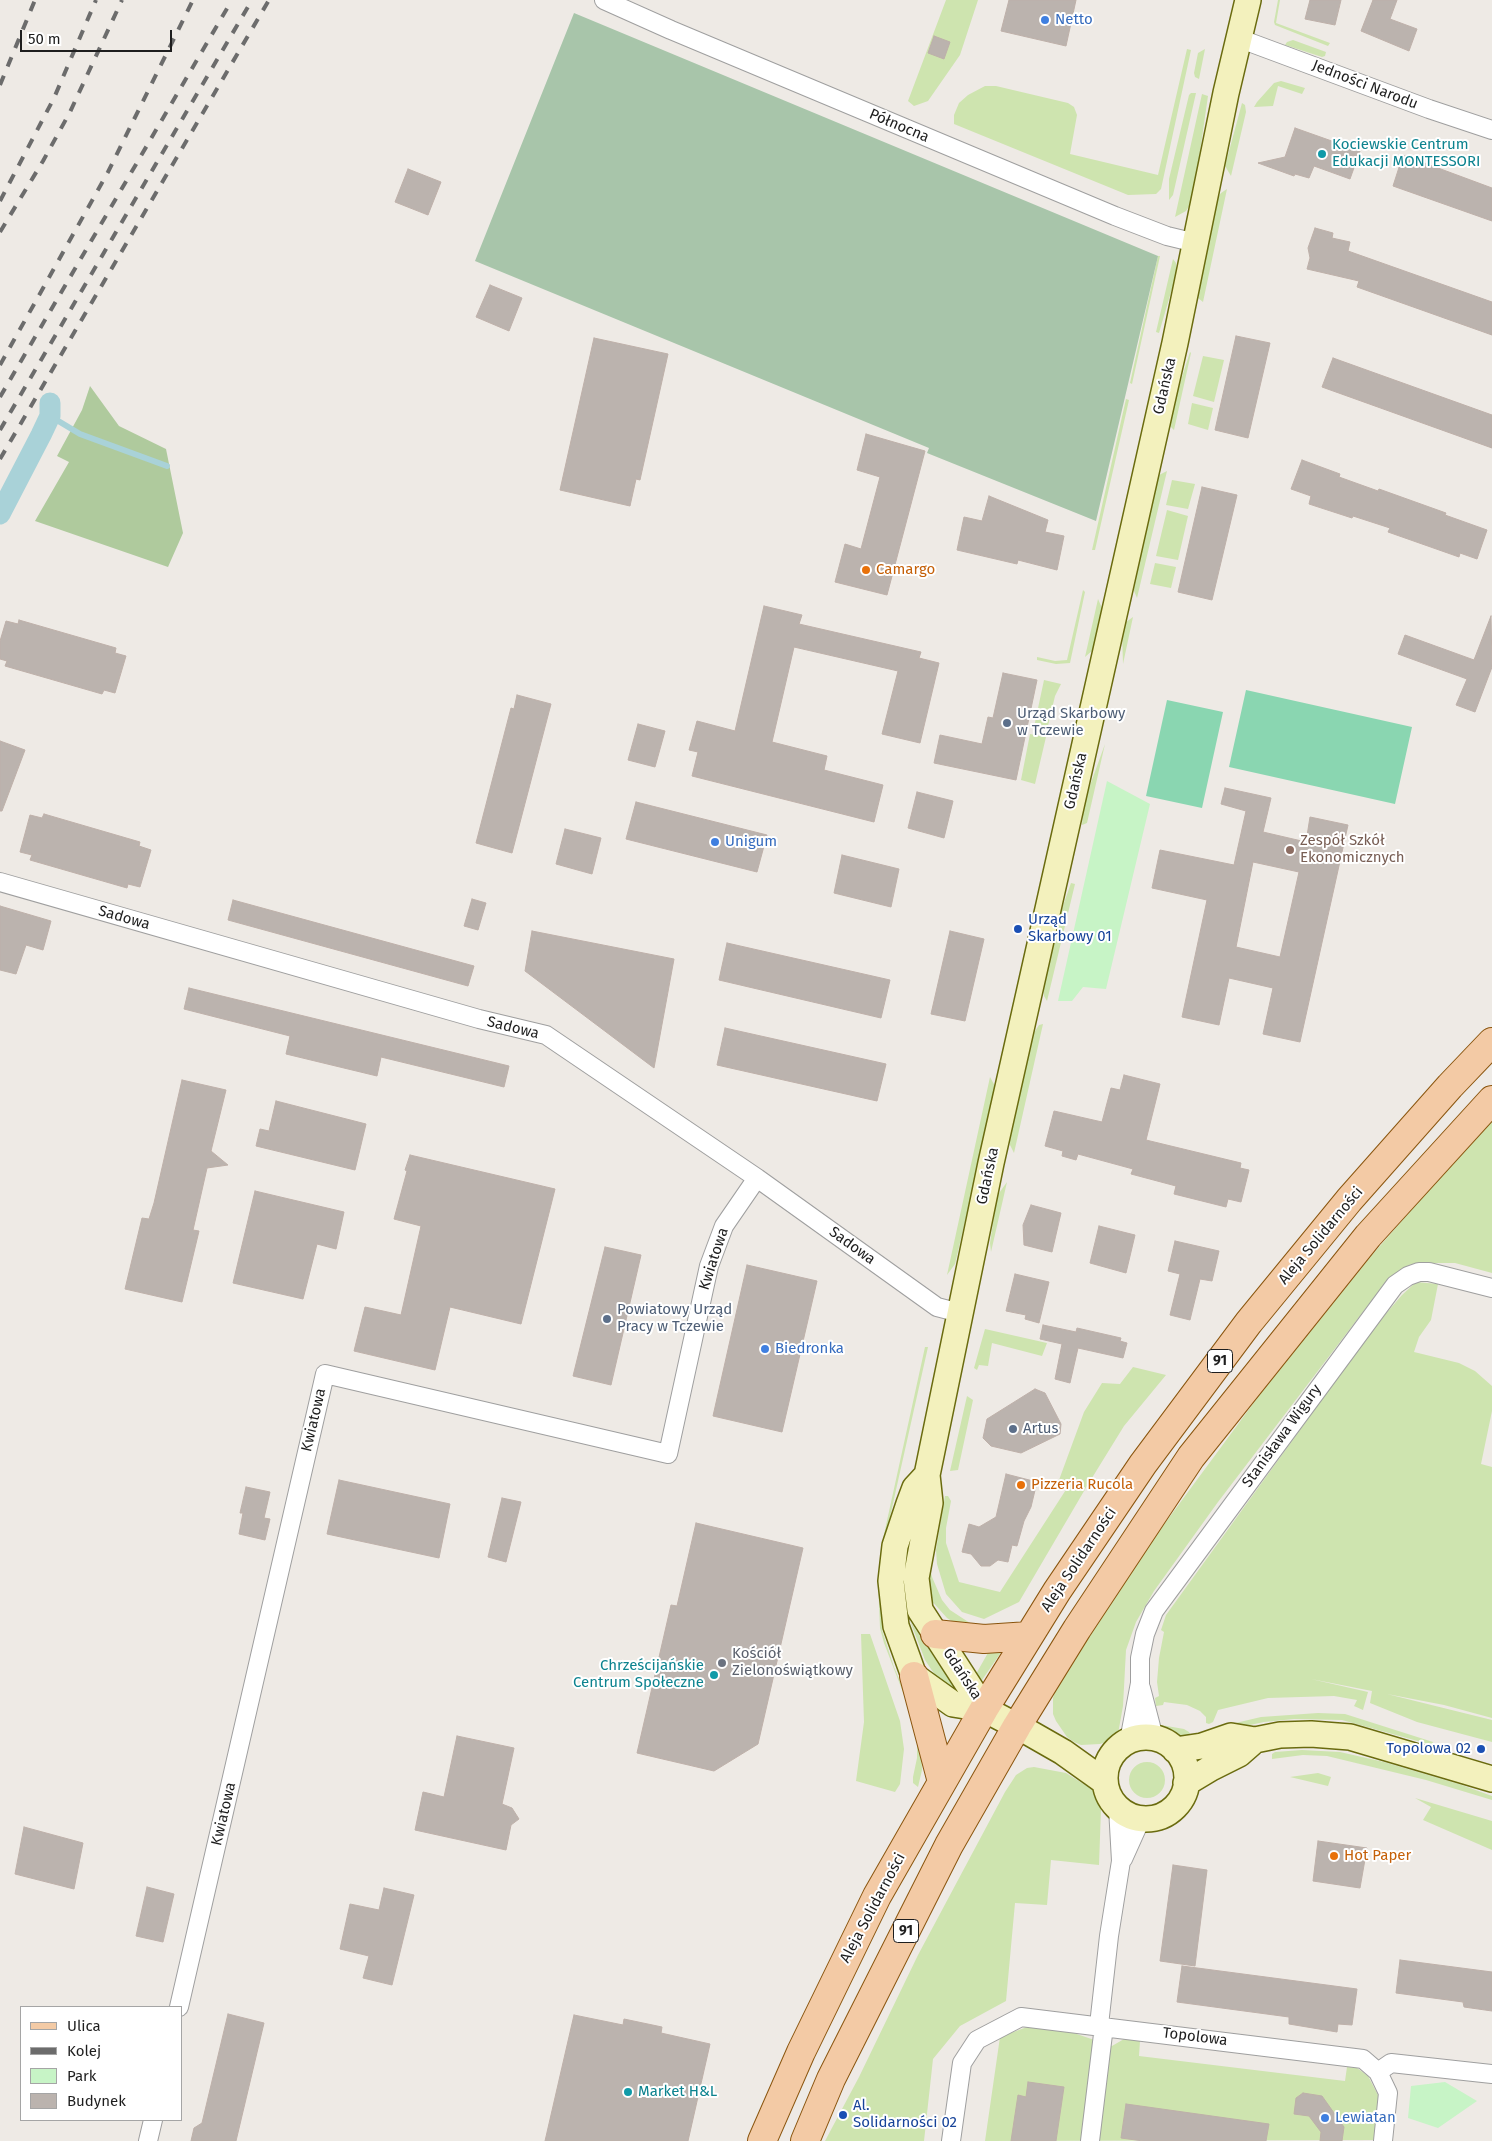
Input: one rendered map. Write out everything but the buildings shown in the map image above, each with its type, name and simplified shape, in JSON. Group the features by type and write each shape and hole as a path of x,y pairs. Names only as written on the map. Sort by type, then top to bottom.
{"main road":[{"name":"Aleja Solidarności","path":"762,2141 800,2052 877,1896 984,1708 1028,1636 1143,1464 1250,1322 1356,1193 1450,1086 1492,1042"},
{"name":"91","path":"805,2141 831,2079 949,1845 1017,1726 1077,1629 1191,1457 1368,1236 1492,1100"},
{"path":"935,1634 984,1639 1028,1636"},
{"path":"914,1676 942,1782"}],"street":[{"name":"Północna","path":"604,0 670,30 1115,216 1167,236 1196,243"},
{"name":"Gdańska","path":"984,1708 920,1610 916,1578 930,1503 927,1475 990,1163 1196,243 1238,38 1248,0"},
{"name":"Jedności Narodu","path":"1238,38 1428,109 1492,130"},
{"name":"Sadowa","path":"0,882 479,1019 546,1035 757,1178 937,1307 960,1313"},
{"name":"Kwiatowa","path":"179,2006 325,1374 668,1454 709,1266 724,1226 757,1178"},
{"name":"Stanisława Wigury","path":"1120,1748 1140,1683 1145,1634 1154,1611 1395,1284 1408,1276 1420,1272 1429,1272 1492,1288"},
{"name":"Gdańska","path":"927,1475 915,1488 895,1546 891,1581 896,1626 914,1676 953,1704 984,1708"},
{"name":"Stanisława Wigury","path":"1140,1683 1154,1738"},
{"path":"984,1708 1066,1754 1105,1782"},
{"path":"1176,1750 1202,1746 1232,1736 1255,1740 1280,1735 1311,1734 1350,1737 1492,1779"},
{"path":"1066,1754 1120,1748 1137,1738 1154,1738 1166,1742 1176,1750 1184,1766 1186,1783 1182,1796 1176,1806 1166,1814 1154,1818 1141,1819 1129,1816 1118,1808 1109,1796 1105,1782 1106,1768 1120,1748"},
{"path":"1186,1783 1239,1754 1255,1740"},
{"path":"1090,2141 1109,1936 1121,1861 1118,1808"},
{"path":"1121,1861 1141,1819"},
{"name":"Topolowa","path":"951,2141 962,2063 977,2040 1021,2017 1364,2058 1378,2072 1388,2093 1383,2141"},
{"path":"1378,2072 1391,2063 1492,2074"},
{"path":"148,2141 153,2121"}],"green space":[{"path":"946,0 978,0 960,55 928,101 914,106 908,101"},
{"path":"1278,0 1280,0 1276,23 1330,43 1328,46 1275,25"},
{"path":"574,13 1158,256 1096,521 927,453 929,448 475,261"},
{"path":"1293,40 1326,52 1325,56 1322,57 1285,45"},
{"path":"1187,49 1191,50 1161,189 1156,194 1128,195 954,124 954,115 959,103 968,95 985,86 996,86 1068,103 1074,107 1077,115 1070,154 1158,175"},
{"path":"1205,49 1199,79 1195,77 1194,73 1198,53"},
{"path":"1281,81 1305,88 1302,94 1278,86 1273,106 1254,107 1274,83"},
{"path":"1191,93 1196,93 1173,195 1169,200 1169,179"},
{"path":"1202,94 1208,96 1193,200 1186,211 1175,217"},
{"path":"1242,103 1245,105 1246,112 1231,176 1225,166"},
{"path":"1227,189 1203,302 1198,298 1218,197"},
{"path":"1158,256 1160,256 1132,384 1130,383"},
{"path":"1173,259 1176,263 1176,275 1159,333 1156,332"},
{"path":"1190,352 1174,430 1169,425 1173,405"},
{"path":"1203,356 1224,360 1214,402 1193,396"},
{"path":"90,386 119,426 166,449 183,533 168,567 35,521 69,462 57,456 82,410"},
{"path":"1126,399 1129,400 1095,550 1092,550"},
{"path":"1192,403 1213,408 1208,430 1188,424"},
{"path":"1167,471 1137,598 1132,586 1157,476"},
{"path":"1172,480 1195,484 1188,509 1166,505"},
{"path":"1167,510 1188,516 1178,560 1156,556"},
{"path":"1155,563 1176,567 1171,588 1150,584"},
{"path":"1083,590 1085,592 1070,663 1056,664 1037,660 1037,657 1055,661 1067,660"},
{"path":"1098,599 1102,608 1093,650 1085,657"},
{"path":"1133,617 1123,664 1122,631 1126,622"},
{"path":"1044,680 1061,684 1055,696 1047,730 1034,727"},
{"path":"1246,690 1412,727 1395,804 1229,767"},
{"path":"1167,700 1223,712 1202,808 1146,796"},
{"path":"1030,734 1046,737 1035,784 1021,780"},
{"path":"1105,744 1087,823 1082,825 1084,802"},
{"path":"1107,781 1150,804 1106,989 1083,987 1072,1001 1058,1001"},
{"path":"1071,883 1075,884 1047,1001 1044,996 1043,984 1059,917"},
{"path":"1043,1024 1014,1153 1010,1145 1010,1135 1032,1036 1039,1025"},
{"path":"990,1077 996,1088 955,1264 947,1275"},
{"path":"1492,1118 1492,1273 1455,1263 1416,1263 1409,1265 1388,1279 1218,1502 1154,1591 1136,1622 1126,1650 1123,1706 1118,1734 1112,1740 1100,1744 1081,1745 1074,1742 1067,1737 1056,1721 1053,1714 1053,1698 1056,1687 1102,1615 1157,1534 1261,1393 1372,1255"},
{"path":"1007,1182 991,1252 990,1243 997,1196"},
{"path":"1416,1282 1438,1284 1431,1320 1419,1337 1414,1352 1459,1363 1475,1371 1492,1386 1492,1411 1481,1464 1492,1467 1492,1718 1444,1705 1387,1694 1492,1720 1492,1742 1417,1722 1370,1703 1372,1691 1311,1679 1368,1692 1363,1710 1354,1706 1357,1700 1334,1696 1268,1698 1218,1710 1213,1722 1209,1724 1206,1723 1206,1717 1200,1711 1187,1705 1164,1702 1163,1705 1156,1706 1155,1698 1159,1696 1157,1682 1159,1658 1164,1632 1161,1630 1166,1615 1376,1325"},
{"path":"985,1329 1047,1343 1042,1356 992,1343 988,1366 979,1365 977,1370 974,1368"},
{"path":"925,1347 928,1347 883,1548 880,1592 884,1629 882,1630 894,1667 907,1697 909,1708 884,1643 880,1628 878,1581 881,1548"},
{"path":"1133,1367 1166,1375 1124,1426 1019,1602 984,1619 962,1612 946,1594 937,1564 936,1550 945,1496 948,1496 951,1501 946,1528 946,1543 959,1582 1000,1592 1069,1485 1059,1480 1084,1412 1102,1383 1120,1384"},
{"path":"967,1396 973,1400 958,1470 950,1471"},
{"path":"929,1564 932,1577 942,1600 950,1610 973,1625 958,1625 947,1618 930,1599 926,1577"},
{"path":"910,1621 934,1657 955,1682 951,1691 937,1678 925,1660"},
{"path":"861,1634 870,1634 900,1721 904,1749 900,1784 895,1792 856,1781 864,1722"},
{"path":"989,1651 1002,1651 982,1680 976,1674"},
{"path":"1318,1713 1345,1714 1433,1742 1432,1745 1342,1720 1294,1719 1264,1722 1236,1728 1227,1725 1261,1717"},
{"path":"1161,1725 1184,1729 1189,1732 1194,1742 1172,1739"},
{"path":"921,1742 922,1770 918,1787 913,1783 913,1777 917,1747"},
{"path":"1302,1750 1340,1752 1384,1762 1459,1784 1492,1796 1492,1800 1426,1780 1327,1756 1303,1755 1272,1759 1272,1754 1275,1752"},
{"path":"1147,1762 1154,1763 1160,1767 1164,1773 1164,1787 1160,1793 1154,1797 1147,1798 1140,1797 1134,1793 1130,1787 1129,1780 1130,1773 1134,1767 1140,1763"},
{"path":"1034,1767 1066,1773 1093,1790 1098,1797 1101,1809 1099,1865 1051,1860 1047,1905 1015,1903 1006,2001 960,2026 933,2059 924,2141 825,2141 859,2077 918,1955 1005,1792 1016,1775 1027,1768"},
{"path":"1318,1773 1331,1777 1328,1786 1290,1777"},
{"path":"1415,1798 1492,1821 1492,1850 1423,1820 1431,1807"},
{"path":"1027,2027 1065,2030 1112,2046 1124,2039 1140,2041 1139,2056 1345,2081 1347,2067 1357,2068 1368,2076 1379,2097 1375,2140 985,2141 1000,2037"},
{"path":"1445,2082 1477,2101 1438,2128 1408,2118 1411,2086"}],"waterway":[{"path":"0,514 50,416 50,403"},
{"path":"50,416 80,434 167,466"}],"railway":[{"path":"0,85 35,0"},
{"path":"0,201 54,98 96,0"},
{"path":"0,232 70,112 122,0"},
{"path":"0,365 108,172 193,0"},
{"path":"0,397 232,0"},
{"path":"0,430 252,0"},
{"path":"0,459 269,0"}],"place":[{"name":"Netto","path":"1045,20"},
{"name":"Kociewskie Centrum Edukacji MONTESSORI","path":"1322,154"},
{"name":"Camargo","path":"866,570"},
{"name":"Urząd Skarbowy w Tczewie","path":"1007,723"},
{"name":"Unigum","path":"715,842"},
{"name":"Zespół Szkół Ekonomicznych","path":"1290,850"},
{"name":"Urząd Skarbowy 01","path":"1018,929"},
{"name":"Powiatowy Urząd Pracy w Tczewie","path":"607,1319"},
{"name":"Biedronka","path":"765,1349"},
{"name":"Artus","path":"1013,1429"},
{"name":"Pizzeria Rucola","path":"1021,1485"},
{"name":"Kościół Zielonoświątkowy","path":"722,1663"},
{"name":"Chrześcijańskie Centrum Społeczne","path":"714,1675"},
{"name":"Topolowa 02","path":"1481,1749"},
{"name":"Hot Paper","path":"1334,1856"},
{"name":"Market H&L","path":"628,2092"},
{"name":"Al. Solidarności 02","path":"843,2115"},
{"name":"Lewiatan","path":"1325,2118"}]}
